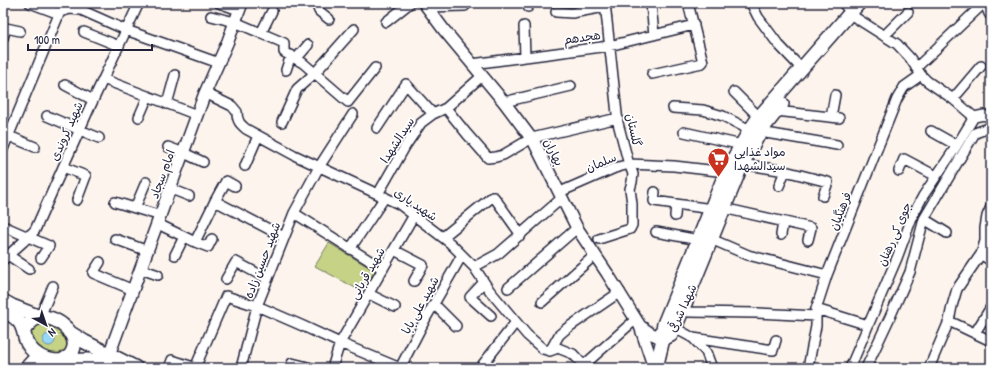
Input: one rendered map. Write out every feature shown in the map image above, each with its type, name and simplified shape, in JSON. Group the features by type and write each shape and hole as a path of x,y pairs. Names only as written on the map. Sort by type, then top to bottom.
{"main road":[{"name":"شهدا شرقی","path":"705,239 683,310 671,335 663,339 662,333 664,324 705,239 718,208 742,164 759,117 855,11 868,3"},
{"path":"985,3 991,13"},
{"name":"شهدا شرقی","path":"718,208 726,172 742,145 776,111 855,11"},
{"path":"3,301 40,317 49,318 58,322 69,332 111,362"},
{"path":"3,310 13,316 20,323 24,330 25,338 28,344 37,355 53,361 63,360 89,364 111,362 136,368"},
{"path":"24,330 30,322 40,317"},
{"path":"63,360 70,355 74,347 74,340 69,332"},
{"path":"655,368 663,339"}],"street":[{"path":"30,3 54,12 60,12 71,6 126,30 219,63"},
{"name":"شهید کروندی","path":"6,257 35,230 93,100 139,3"},
{"path":"219,3 241,7"},
{"path":"317,3 319,11 328,19"},
{"path":"386,22 410,3"},
{"path":"425,5 465,6 467,3"},
{"path":"652,74 703,62 688,3"},
{"path":"751,3 758,17 778,44 802,69"},
{"path":"842,3 855,11 884,36 897,44 910,58 927,81 953,99 974,117 984,115 991,118"},
{"name":"فرهنگیان","path":"808,368 816,326 816,313 827,275 897,99 904,87 985,3"},
{"path":"652,4 654,34"},
{"name":"بهاران","path":"425,5 532,138 577,228 620,292 638,323 655,368"},
{"path":"556,12 572,13 605,5"},
{"name":"گلستان","path":"599,239 630,229 632,225 630,189 633,174 629,164 618,118 605,5"},
{"name":"امام سجاد","path":"111,362 133,290 197,115 241,7"},
{"path":"261,33 272,11"},
{"path":"3,149 60,12"},
{"path":"884,36 908,12"},
{"path":"211,16 235,22 284,43 284,52 303,62 348,102 375,68"},
{"name":"هجدهم","path":"472,64 609,46 694,25"},
{"path":"524,26 525,57"},
{"path":"3,38 6,28 20,31"},
{"path":"282,122 297,88 315,73 354,29"},
{"path":"84,32 119,46"},
{"path":"286,70 294,57 308,44"},
{"path":"953,99 981,66"},
{"path":"167,104 175,75"},
{"name":"سیدالشهدا","path":"350,249 381,196 406,145 421,122 446,108 482,76"},
{"path":"103,79 197,115"},
{"path":"377,128 406,84 433,114"},
{"path":"65,86 93,100"},
{"path":"504,102 571,86"},
{"path":"734,92 759,117"},
{"name":"شهید یاری","path":"206,93 232,106 237,112 239,123 258,136 319,167 399,204 443,237 474,267 490,291 527,335 543,349 550,351 558,348 573,354 585,367"},
{"path":"776,111 835,117 834,95"},
{"path":"139,117 148,96"},
{"path":"446,108 488,158 503,155 532,138 618,118"},
{"path":"673,108 702,110 723,116 755,131 837,145"},
{"name":"شهید حسین زاده","path":"241,368 257,306 294,213 319,167 353,114"},
{"path":"47,116 99,138"},
{"name":"جوی کی رهنان","path":"850,368 897,258 913,215 923,196 974,117"},
{"name":"جوی کی رهنان","path":"866,368 910,272 924,219 974,133 986,129 991,132"},
{"path":"931,131 956,144"},
{"path":"684,132 742,145"},
{"path":"8,136 35,147"},
{"path":"245,166 258,136"},
{"path":"168,147 203,162"},
{"path":"899,171 904,159 936,176"},
{"name":"سلمان","path":"474,267 498,254 521,235 561,195 615,168 629,164 674,166 726,172"},
{"path":"742,164 785,171 828,182 823,196"},
{"path":"63,167 86,176 77,200"},
{"path":"779,186 785,171"},
{"path":"135,208 146,182"},
{"path":"195,242 226,182 235,186"},
{"path":"171,189 189,196"},
{"path":"655,192 654,201 718,208 811,228 808,240"},
{"path":"443,237 492,196 521,235"},
{"path":"215,201 284,237"},
{"path":"115,202 135,208 159,220 184,237 208,247 212,239"},
{"path":"675,216 676,204"},
{"path":"929,368 949,321 957,289 981,254 986,241 986,216 991,207"},
{"path":"294,213 383,269"},
{"name":"شهید قربانی","path":"332,368 340,343 414,215"},
{"path":"924,219 947,233"},
{"path":"781,235 783,222"},
{"path":"3,226 49,246 41,258"},
{"path":"508,288 577,228"},
{"path":"656,232 705,239 748,255 827,275"},
{"path":"175,255 184,237"},
{"path":"115,239 148,251"},
{"path":"394,250 423,265 414,281"},
{"path":"981,254 991,261"},
{"name":"شهید علی بابا","path":"400,368 462,255"},
{"path":"542,302 595,255"},
{"path":"6,257 30,269"},
{"path":"100,262 93,273 133,290"},
{"path":"226,279 236,262 268,279"},
{"path":"141,269 158,275"},
{"path":"484,282 470,297 491,316"},
{"path":"40,317 53,286"},
{"path":"550,351 559,335 566,329 620,292"},
{"path":"368,294 395,307"},
{"path":"168,368 172,360 195,368 226,296 257,306 400,368"},
{"path":"434,304 456,326"},
{"path":"975,333 991,307"},
{"path":"683,310 689,312 816,313 868,325"},
{"path":"949,321 991,341"},
{"path":"483,367 516,322"},
{"path":"585,367 638,323 650,333 663,339"},
{"path":"675,328 693,338 706,352 712,368"},
{"path":"693,338 773,350 776,340"},
{"path":"25,368 37,355"},
{"path":"292,363 312,368"}],"green space":[{"path":"329,243 375,271 361,291 315,266"},
{"path":"41,324 54,327 64,336 67,343 63,353 52,356 45,354 36,348 30,335 34,328"}],"water":[{"path":"47,334 51,334 55,340 51,346 47,346 43,342 43,338"}],"place":[{"name":"مواد غذایی سیدالشهدا","path":"719,178"}]}
